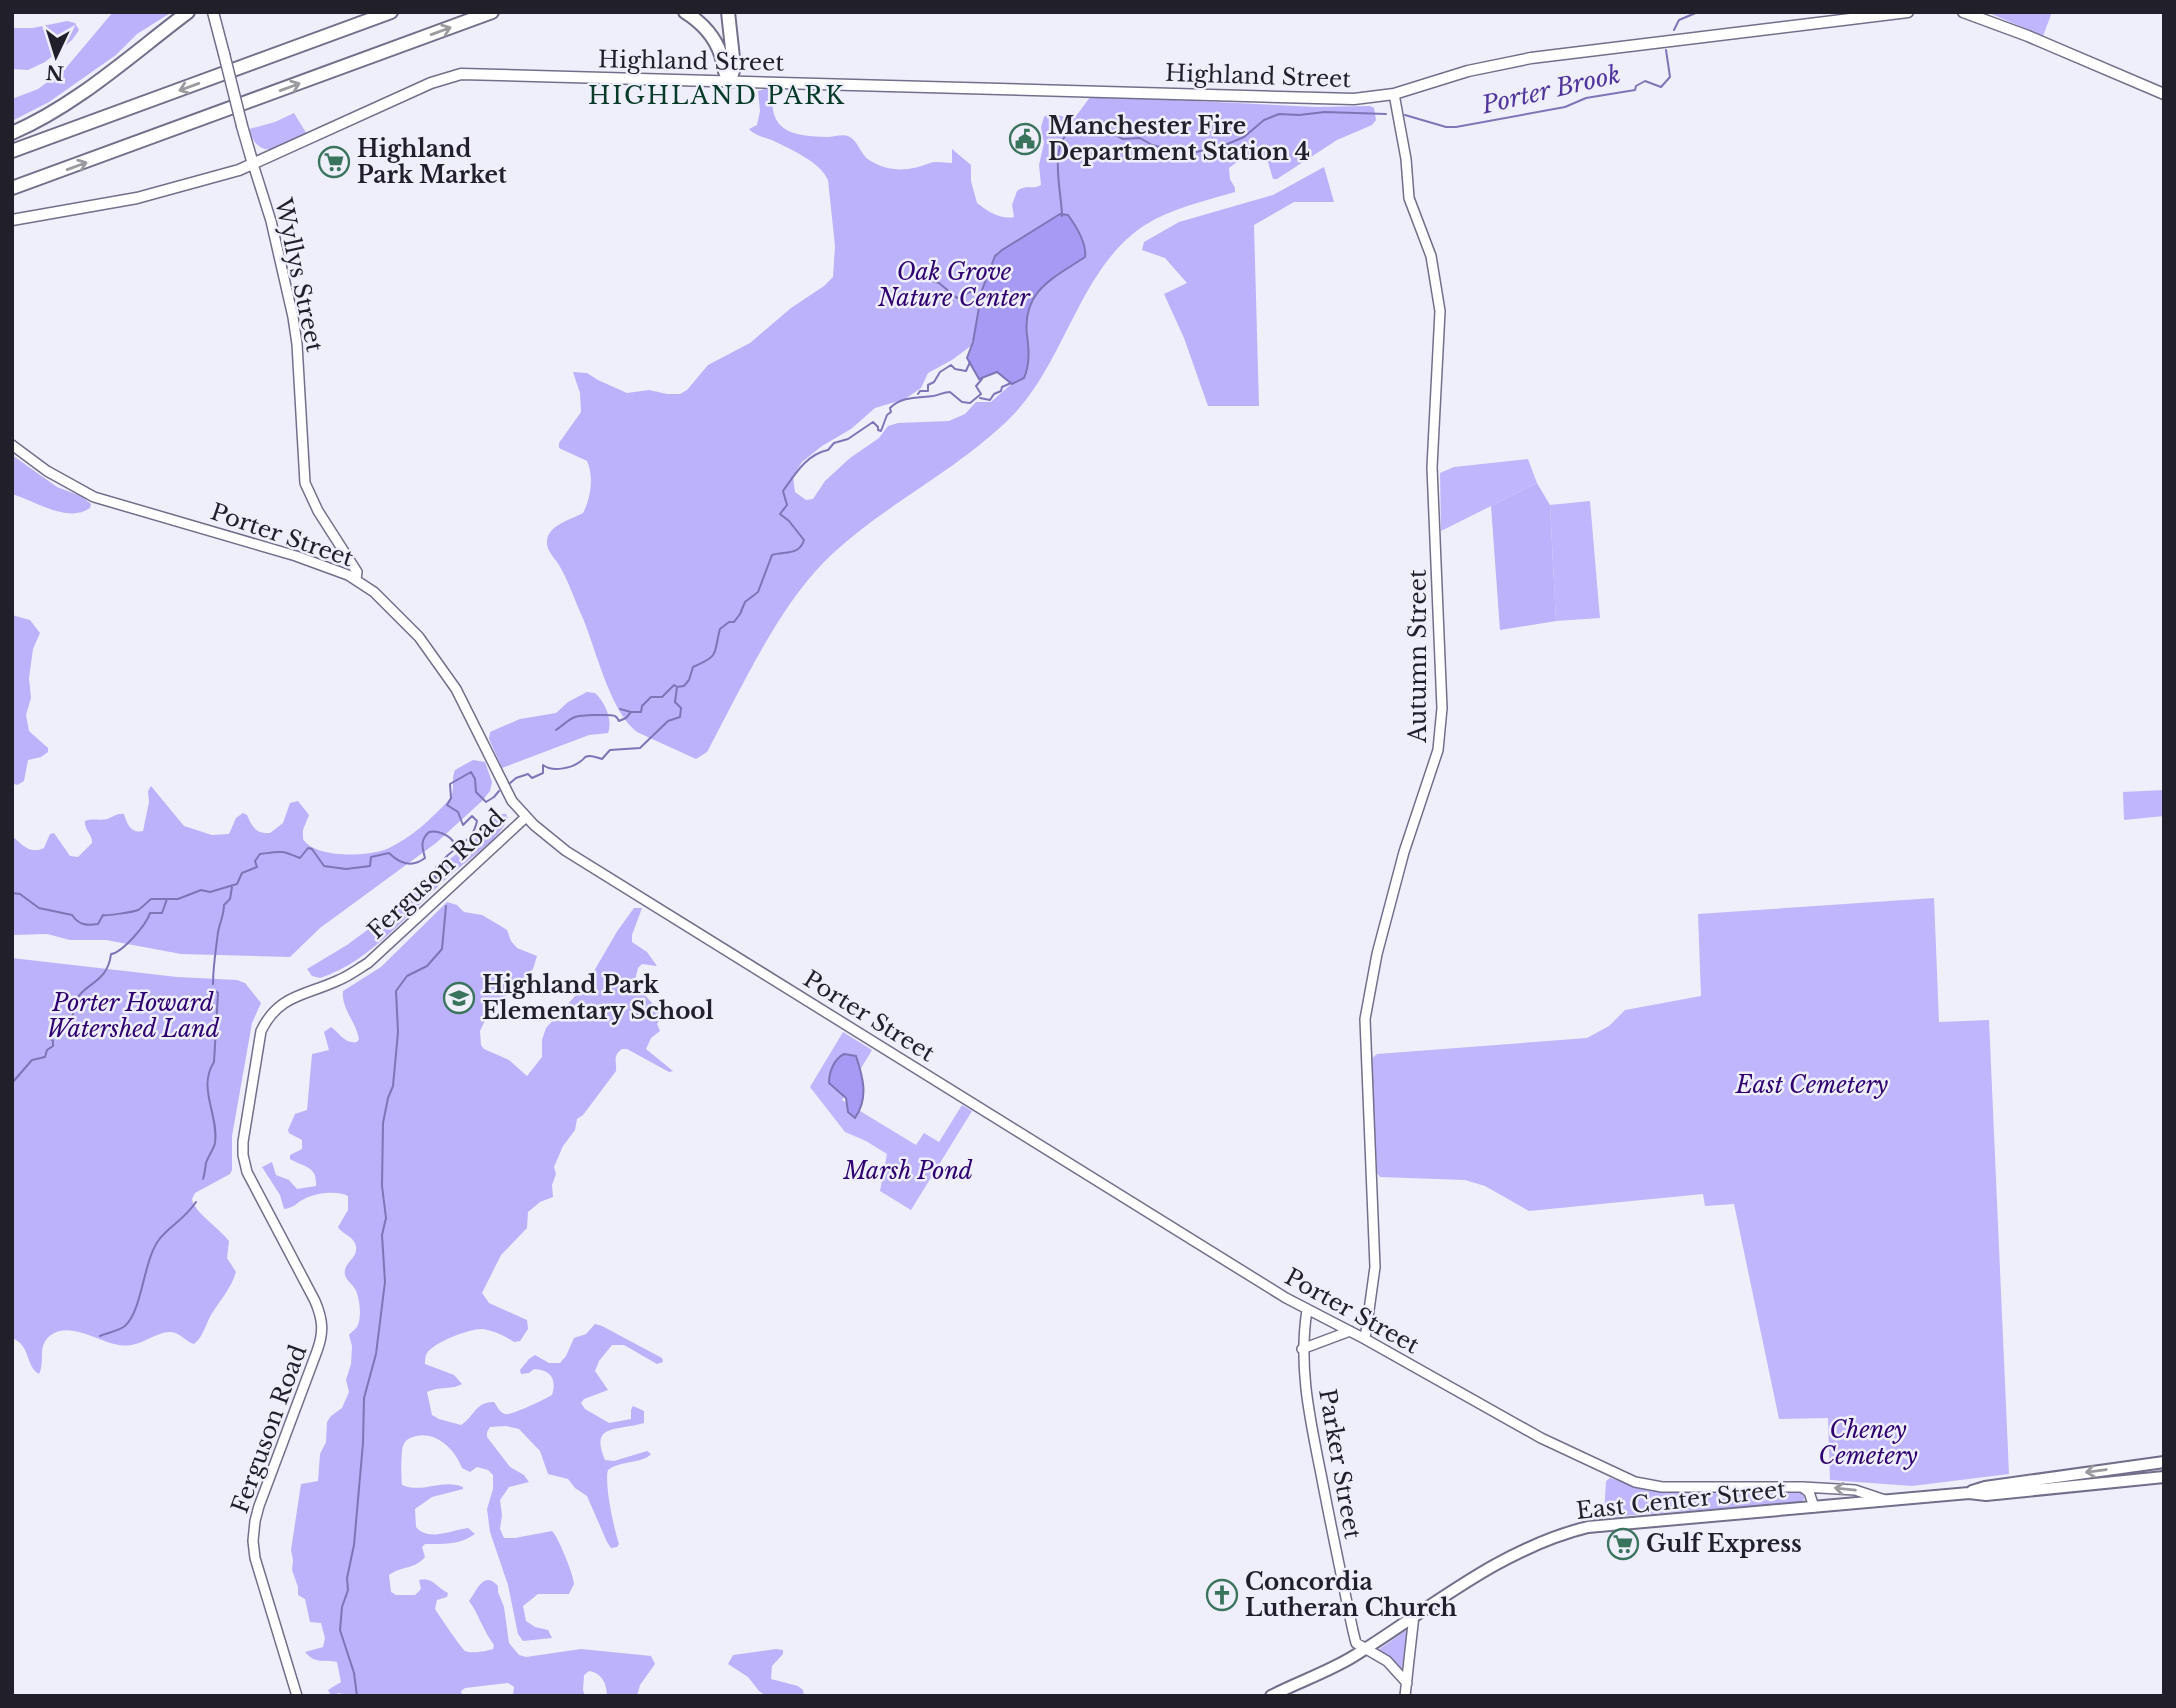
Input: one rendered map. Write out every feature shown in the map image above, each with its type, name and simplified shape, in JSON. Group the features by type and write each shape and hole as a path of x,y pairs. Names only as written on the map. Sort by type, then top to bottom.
{"highway":[{"path":"12,133 41,120 66,103 188,12"},
{"path":"12,151 391,12"},
{"path":"12,188 486,14 505,12"},
{"path":"685,12 712,37 730,81"},
{"path":"728,12 734,67 730,81"}],"main road":[{"name":"Wyllys Street","path":"213,12 253,164"},
{"name":"Highland Street","path":"12,220 137,198 253,164 451,76 475,74 1334,99 1394,94 1471,70 1531,58 1908,12"},
{"path":"1963,12 2028,36 2164,94"},
{"name":"East Center Street","path":"1969,1493 1985,1487 2164,1462"},
{"name":"East Center Street","path":"1271,1696 1345,1661 1471,1577 1548,1539 1572,1531 1611,1523 1969,1493 1986,1494 2164,1477"}],"street":[{"name":"Autumn Street","path":"1365,1339 1371,1307 1375,1254 1364,1055 1365,1019 1377,954 1404,852 1438,750 1441,708 1433,467 1440,310 1431,256 1409,198 1406,159 1394,94"},
{"name":"Wyllys Street","path":"253,164 274,232 293,317 305,483 318,510 357,572 356,579"},
{"name":"Porter Street","path":"12,445 47,471 94,497 296,556 356,579 403,619 439,665 467,707 500,781 513,801 526,817 566,851 1307,1310 1365,1339 1541,1438 1635,1482 1662,1487 1802,1487 1855,1490 1886,1501"},
{"name":"Ferguson Road","path":"297,1696 259,1576 253,1541 259,1506 317,1351 323,1326 315,1301 247,1172 243,1155 261,1031 269,1014 286,1000 341,979 368,963 526,817"},
{"name":"Parker Street","path":"1307,1310 1302,1349 1303,1367 1315,1443 1353,1631 1356,1643 1364,1649"},
{"path":"1302,1349 1350,1332"},
{"path":"1802,1487 1809,1492 1814,1507"},
{"path":"1405,1696 1413,1615"},
{"path":"1364,1649 1387,1661 1407,1683"}],"green space":[{"path":"113,12 172,12 137,34 116,55 49,102 12,121 12,99 38,89 65,69"},
{"path":"1987,12 2052,12 2043,36"},
{"path":"67,21 75,23 79,30 72,40 45,62 28,70 12,69 12,28 33,28"},
{"name":"Oak Grove Nature Center","path":"768,88 773,91 774,115 785,129 803,135 848,136 869,160 884,167 907,169 932,162 952,163 952,149 971,165 971,181 977,203 994,214 1009,218 1014,217 1012,205 1017,191 1041,185 1039,165 1044,143 1041,127 1044,117 1049,113 1076,116 1091,96 1316,107 1370,106 1374,108 1376,120 1372,125 1337,140 1277,179 1273,179 1264,155 1246,155 1229,168 1235,192 1166,214 1145,225 1123,243 1104,265 1047,368 1013,415 968,454 869,523 824,562 807,582 760,652 707,752 696,759 639,733 620,711 604,678 571,589 549,550 547,541 548,535 556,527 583,513 590,494 591,480 587,461 559,448 559,443 581,412 580,393 573,372 587,373 627,393 649,390 680,394 687,390 708,365 750,343 833,277 835,246 828,180 819,168 805,157 749,129 757,125 760,111 758,91","holes":["1057,215 1070,217 1086,254 1042,287 1029,306 1024,378 1009,386 991,402 976,402 965,414 949,421 898,423 888,426 879,438 850,458 825,481 813,499 806,500 795,492 793,476 802,462 851,429 875,408 905,399 921,388 928,373 972,345 982,290 995,256"]},
{"path":"294,113 308,136 273,149 259,146 253,140 249,129 275,122"},
{"path":"1324,167 1334,202 1294,202 1254,225 1259,406 1208,406 1184,338 1164,294 1187,283 1165,258 1142,250 1144,242 1179,222 1273,195"},
{"path":"12,455 57,487 81,496 91,504 90,508 81,512 61,512 12,494"},
{"path":"1528,459 1537,483 1441,531 1440,473 1454,467"},
{"path":"1537,483 1550,505 1556,621 1500,630 1491,506"},
{"path":"1590,501 1600,618 1556,621 1550,505"},
{"path":"12,615 30,620 40,633 33,649 29,678 31,698 26,715 29,731 48,748 48,752 41,757 28,760 24,781 17,785 12,783"},
{"path":"587,692 595,693 605,706 609,717 608,733 589,735 502,768 489,739 490,732 520,719 556,713 568,702"},
{"path":"473,760 485,762 492,782 490,791 482,801 436,843 320,928 290,957 181,954 106,940 70,940 47,934 12,935 12,836 26,848 39,850 44,848 50,834 54,833 70,856 78,857 92,843 85,821 104,820 124,814 133,830 143,831 151,786 184,826 212,835 229,834 236,818 243,813 257,831 270,833 283,823 290,803 298,801 309,815 303,830 303,839 309,845 330,853 369,853 397,844 428,821 451,797 455,770"},
{"path":"2164,790 2164,816 2124,820 2123,792"},
{"path":"502,814 506,814 508,818 497,834 373,948 339,970 320,978 312,976 307,969 347,945 382,919 413,888"},
{"name":"East Cemetery","path":"1934,898 1939,1022 1989,1020 2009,1474 1912,1486 1830,1480 1828,1418 1779,1419 1734,1204 1705,1206 1703,1194 1529,1211 1485,1186 1465,1180 1380,1177 1377,1173 1370,1060 1377,1054 1587,1038 1609,1026 1625,1010 1701,996 1698,914"},
{"path":"447,902 457,905 464,912 482,915 499,925 507,930 517,948 537,956 533,969 489,1012 480,1031 484,1049 509,1060 527,1076 542,1057 542,1040 546,1028 587,983 634,908 642,908 632,942 647,952 657,966 642,964 635,980 649,1000 668,1014 657,1024 660,1031 651,1038 646,1049 673,1071 669,1072 627,1049 622,1049 617,1054 616,1071 583,1115 577,1119 575,1130 563,1146 554,1167 556,1174 552,1185 553,1197 540,1202 528,1212 527,1228 501,1255 482,1293 489,1303 527,1320 528,1329 520,1341 514,1342 496,1332 477,1329 453,1336 431,1349 426,1355 425,1364 454,1375 462,1384 427,1392 432,1415 461,1425 488,1402 494,1402 502,1412 508,1414 552,1395 554,1384 548,1373 534,1369 521,1374 520,1370 535,1355 549,1363 560,1363 574,1338 586,1334 595,1324 662,1358 663,1362 657,1364 624,1345 612,1345 599,1361 595,1371 608,1390 584,1399 581,1403 585,1409 609,1423 631,1419 633,1406 644,1411 644,1423 616,1428 603,1434 601,1440 605,1460 614,1461 647,1451 651,1454 608,1470 608,1496 619,1544 617,1547 611,1548 607,1542 587,1496 568,1479 548,1474 540,1451 519,1429 490,1427 487,1432 487,1437 510,1467 524,1475 529,1482 509,1487 500,1500 500,1529 504,1538 552,1531 562,1548 571,1573 574,1584 569,1594 538,1594 523,1606 526,1621 535,1627 548,1630 552,1638 523,1641 518,1634 508,1585 490,1532 487,1509 493,1489 493,1475 488,1470 477,1467 470,1472 462,1468 450,1448 431,1436 416,1436 404,1444 402,1485 417,1488 448,1484 463,1489 432,1497 415,1509 416,1527 427,1534 468,1528 475,1534 458,1542 425,1544 422,1547 425,1557 421,1561 389,1575 391,1592 396,1595 415,1595 421,1589 419,1580 434,1583 448,1593 447,1597 437,1600 435,1609 465,1651 479,1652 493,1649 494,1645 469,1601 480,1584 493,1581 498,1586 504,1607 509,1643 519,1655 526,1657 581,1649 651,1656 655,1664 640,1685 637,1696 607,1696 603,1680 589,1671 584,1675 585,1696 513,1696 514,1687 508,1683 465,1688 461,1691 462,1696 331,1695 328,1690 341,1682 337,1662 317,1660 305,1652 323,1647 325,1638 321,1623 310,1622 305,1599 298,1595 291,1550 301,1484 318,1481 327,1422 342,1408 349,1392 346,1380 351,1364 352,1346 349,1335 359,1323 360,1308 357,1293 345,1273 356,1246 338,1227 348,1210 348,1196 338,1193 319,1194 284,1209 280,1195 262,1167 272,1162 276,1175 289,1180 297,1189 316,1186 312,1171 290,1159 290,1155 302,1149 302,1140 288,1130 295,1114 307,1110 312,1054 329,1050 324,1032 331,1027 345,1040 357,1042 359,1039 344,1003 343,991 381,967"},
{"name":"Porter Howard Watershed Land","path":"12,958 177,977 237,980 245,983 261,1003 252,1023 232,1136 232,1170 230,1174 195,1193 192,1199 197,1209 229,1241 227,1258 236,1272 202,1335 194,1344 171,1332 127,1346 76,1331 59,1331 46,1339 39,1374 22,1345 12,1338"},
{"name":"Marsh Pond","path":"843,1032 872,1050 842,1100 916,1145 924,1133 939,1142 962,1105 972,1111 911,1210 880,1191 887,1154 845,1132 810,1087"},
{"path":"1610,1478 1650,1491 1800,1492 1805,1498 1801,1502 1608,1517 1604,1514 1606,1481"},
{"path":"1407,1630 1402,1669 1401,1669 1378,1650"},
{"path":"783,1650 783,1654 772,1666 771,1679 798,1686 803,1690 804,1696 766,1696 748,1677 728,1664 733,1655"}],"shaded area":[{"path":"1060,214 1068,215 1077,229 1083,240 1085,257 1052,279 1035,296 1027,320 1028,357 1024,378 1012,384 997,372 979,379 967,358 973,342 982,290 995,256"},
{"path":"844,1054 856,1056 862,1080 862,1103 855,1118 848,1112 846,1098 829,1083 833,1066"}],"waterway":[{"name":"Porter Brook","path":"1674,30 1679,20 1698,12"},
{"name":"Porter Brook","path":"1405,115 1446,127 1456,127 1565,107 1586,98 1635,90 1636,86 1645,81 1661,87 1670,77 1666,50"},
{"name":"Porter Brook","path":"1062,216 1058,158 1064,138 1073,130 1103,130 1123,139 1140,138 1152,145 1188,154 1225,145 1244,137 1264,120 1279,114 1386,114"},
{"path":"923,268 927,274 926,279 939,283 957,298 972,291 984,296"},
{"path":"918,394 920,391 928,391 928,385 951,365 955,369 966,371 970,362"},
{"path":"509,784 528,774 532,778 543,773 543,765 562,769 577,764 586,756 602,759 610,750 640,748 668,721 680,717 681,708 675,702 677,687 684,686 689,680 693,667 712,656 720,629 729,622 734,622 745,602 758,592 772,555 795,551 802,545 804,540 780,514 787,505 783,491 802,466 814,456 828,450 834,443 848,439 873,422 881,431 887,415 891,412 890,408 900,401 950,392 962,402 970,403 981,394 976,386 982,379"},
{"path":"980,398 990,400 1002,387 1011,383"},
{"path":"556,730 578,716 613,715 619,721 631,712 641,712 642,706 651,697 662,697 674,685 677,687"},
{"path":"620,709 631,712"},
{"path":"440,882 435,877 436,867 469,837 477,821 472,816 463,825 458,812 447,805 451,798 450,784 471,772 475,779 476,792 486,802 499,791"},
{"path":"12,1083 32,1060 45,1057 47,1050 53,1046 53,1041 48,1036 73,1021 73,1008 77,999 103,974 111,954 134,937 150,913 162,913 167,899 178,899 201,890 210,892 237,884 242,873 257,867 255,861 260,854 281,852 300,858 308,848 312,849 324,866 346,869 370,866 371,857 389,853 406,863 420,861 425,858 422,844 429,832 439,832 454,843 465,844"},
{"path":"213,984 218,932 224,905 230,899 232,887"},
{"path":"12,893 20,894 39,908 72,915 80,923 90,925 98,924 103,915 138,910 151,899 167,899"},
{"path":"357,1696 354,1673 340,1630 354,1545 364,1398 376,1354 385,1282 382,1235 386,1218 382,1186 383,1123 393,1086 398,1032 396,991 407,976 427,966 442,949 446,906"},
{"path":"203,1179 206,1163 215,1143 208,1092 209,1072 214,1062 218,993 215,990"},
{"path":"100,1336 122,1328 131,1319 153,1250 166,1232 196,1202"}],"place":[{"name":"Manchester Fire Department Station 4","path":"1025,139"},
{"name":"Highland Park Market","path":"334,162"},
{"name":"Highland Park Elementary School","path":"459,998"},
{"name":"Gulf Express","path":"1623,1544"},
{"name":"Concordia Lutheran Church","path":"1222,1595"}],"district":[{"name":"HIGHLAND PARK","path":"717,96"}],"park label":[{"name":"Cheney Cemetery","path":"1868,1443"}]}
